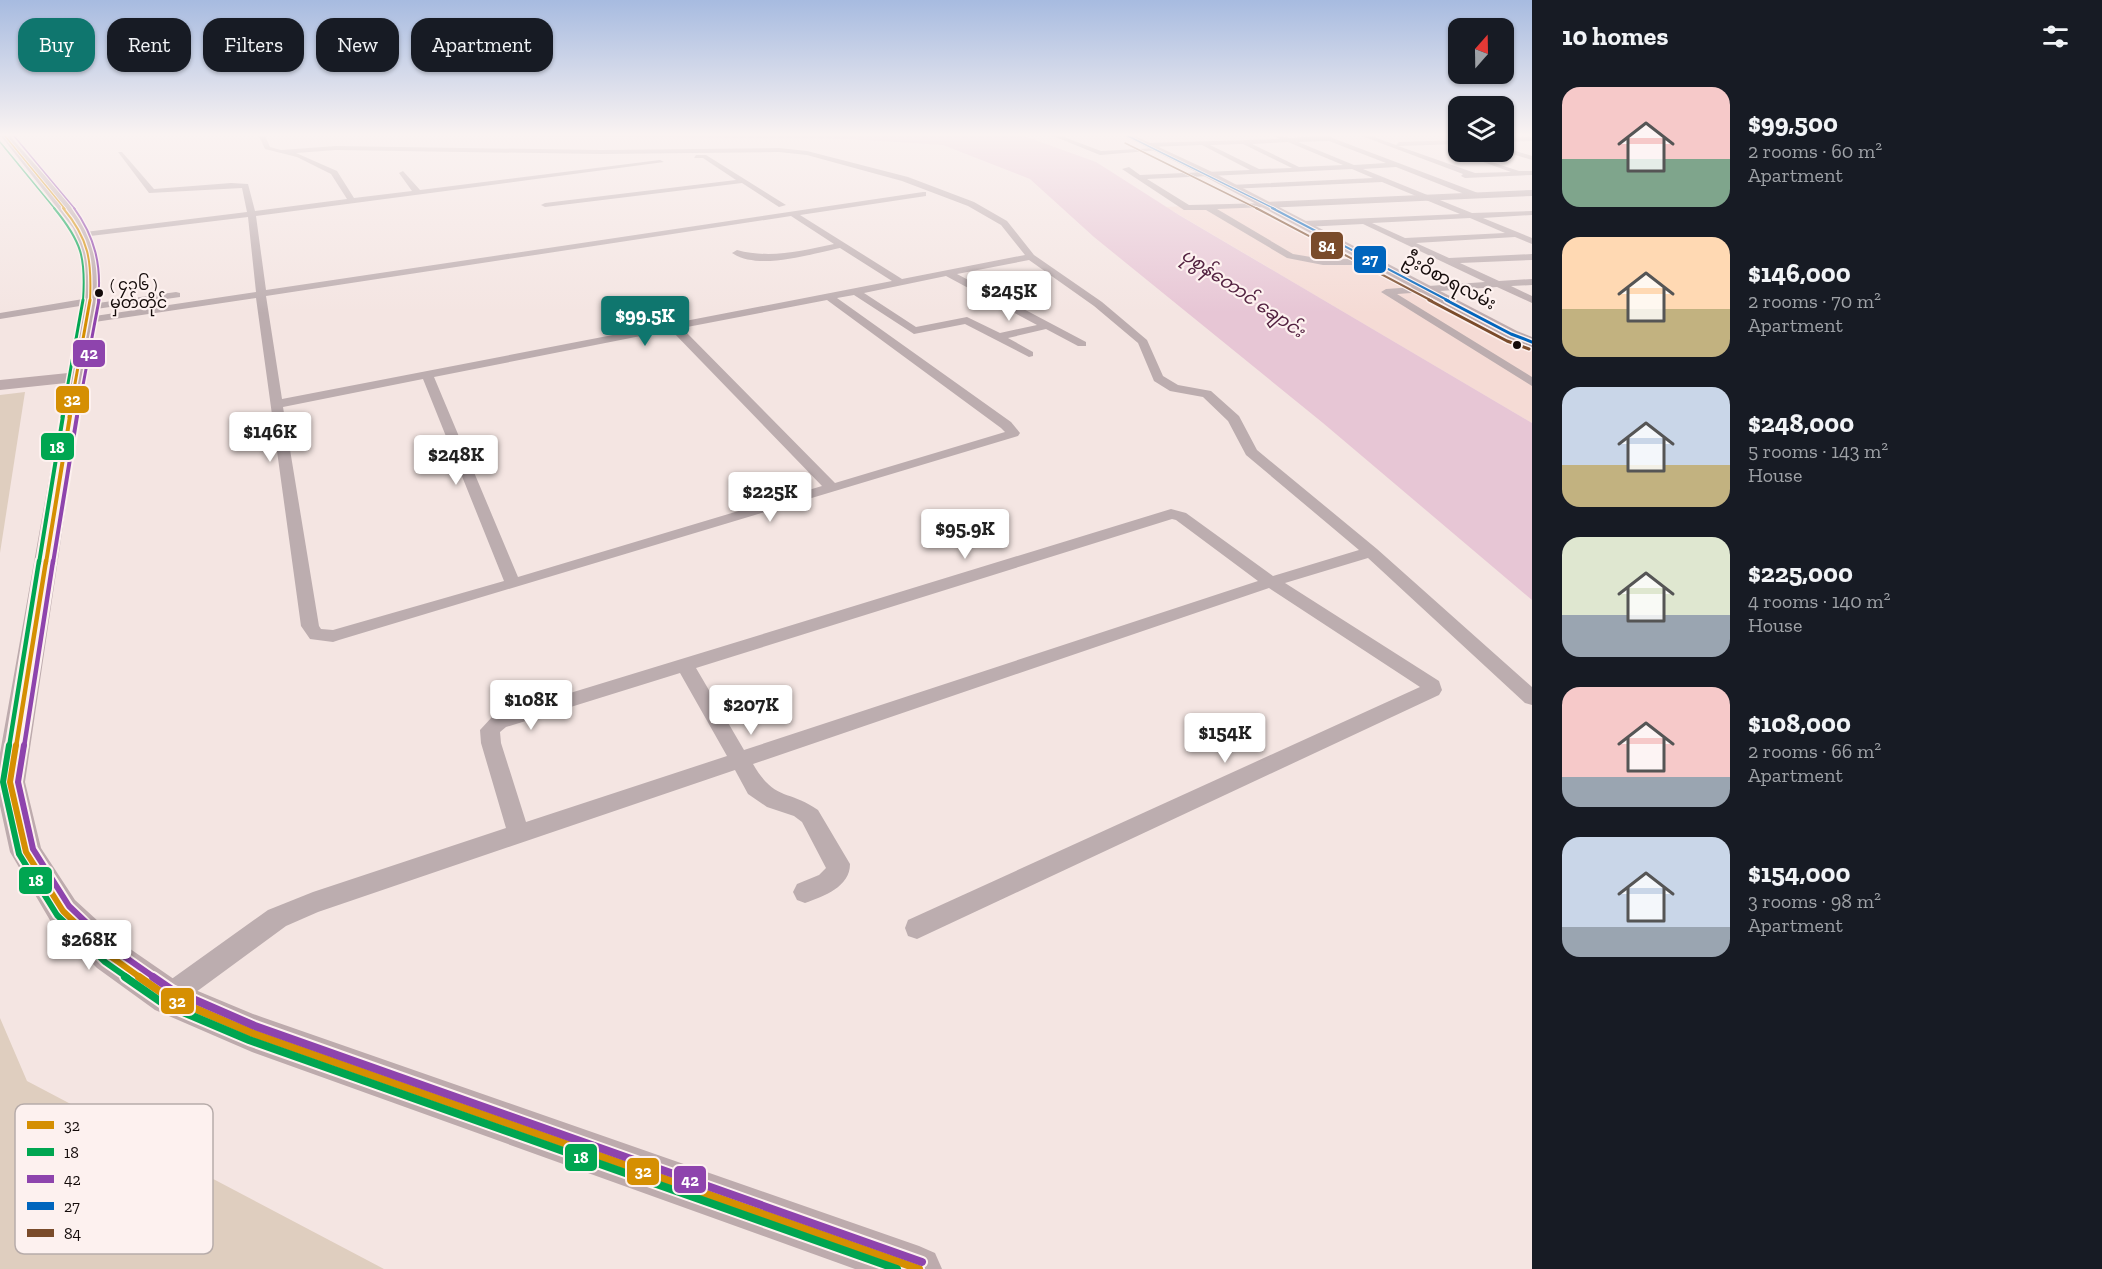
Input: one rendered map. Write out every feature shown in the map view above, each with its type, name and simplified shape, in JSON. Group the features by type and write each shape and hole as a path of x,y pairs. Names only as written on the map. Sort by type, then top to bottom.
{"main road":[{"path":"53,195 85,235 92,263 89,310 76,376 10,782 26,852 63,911 110,956 168,997 252,1034 919,1269"},
{"name":"ဦးဝိစာရလမ်း","path":"1246,195 1511,334 1532,342"},
{"path":"0,385 76,376"}],"street":[{"path":"247,195 310,626 316,635 333,636 513,584 831,487 1005,437 1012,433 1006,425 829,297"},
{"path":"348,195 351,200"},
{"path":"85,235 390,195"},
{"path":"545,205 626,195"},
{"path":"767,195 782,205"},
{"path":"0,316 89,310 793,214 915,195"},
{"path":"948,195 971,204 1004,223 1030,257 1098,304 1143,342 1158,378 1174,388 1207,394 1234,419 1251,452 1371,552 1532,698"},
{"path":"1167,195 1187,208 1472,195"},
{"path":"1422,195 1532,241"},
{"path":"656,224 815,200"},
{"path":"1209,208 1290,256 1323,262 1375,262"},
{"path":"1304,224 1532,213"},
{"path":"793,214 901,283"},
{"path":"1362,222 1532,300"},
{"path":"425,258 622,229"},
{"path":"1403,241 1532,234"},
{"path":"737,253 750,258 768,258 842,245"},
{"path":"278,404 1030,257"},
{"path":"1447,261 1532,257"},
{"path":"949,274 1082,344"},
{"path":"1532,282 1386,292 1532,382"},
{"path":"857,292 914,331 967,320 1029,354"},
{"path":"89,310 190,293"},
{"path":"673,326 831,487"},
{"path":"998,337 1047,326"},
{"path":"428,376 513,584"},
{"path":"519,834 491,743 490,730 499,722 1171,514 1181,516 1271,582 1432,686 1432,690 917,928"},
{"path":"168,997 277,918 313,903 1271,582 1371,552"},
{"path":"685,666 756,788 762,794 802,810 810,816 838,864 838,872 827,882 805,892"}],"shaded area":[{"path":"1251,203 1532,350 1532,423 1166,207"},
{"path":"25,392 0,553 0,395"},
{"path":"0,1018 27,1081 71,1104 15,1104 15,1254 213,1254 213,1179 384,1269 0,1269"}],"water":[{"name":"ပုစွန်တောင် ချောင်း","path":"1048,195 1148,195 1532,423 1532,600 1323,423 1094,237"}],"transit line":[{"name":"18","path":"44,195 73,231 80,248 84,284 83,303 3,782 19,854 57,915 105,962 164,1004 249,1040 897,1269"},
{"name":"32","path":"53,195 79,227 86,245 90,264 90,301 10,782 26,852 63,911 110,956 168,997 252,1033 919,1269"},
{"name":"42","path":"64,195 81,217 94,242 100,276 98,310 83,378 18,782 33,849 69,906 115,950 172,990 255,1026 922,1262"},
{"name":"84","path":"1232,195 1507,341 1529,349"},
{"name":"27","path":"1248,195 1511,334 1532,342"}],"place":[{"name":"( ၄၃၆ ) မှတ်တိုင်","path":"99,293"}]}
